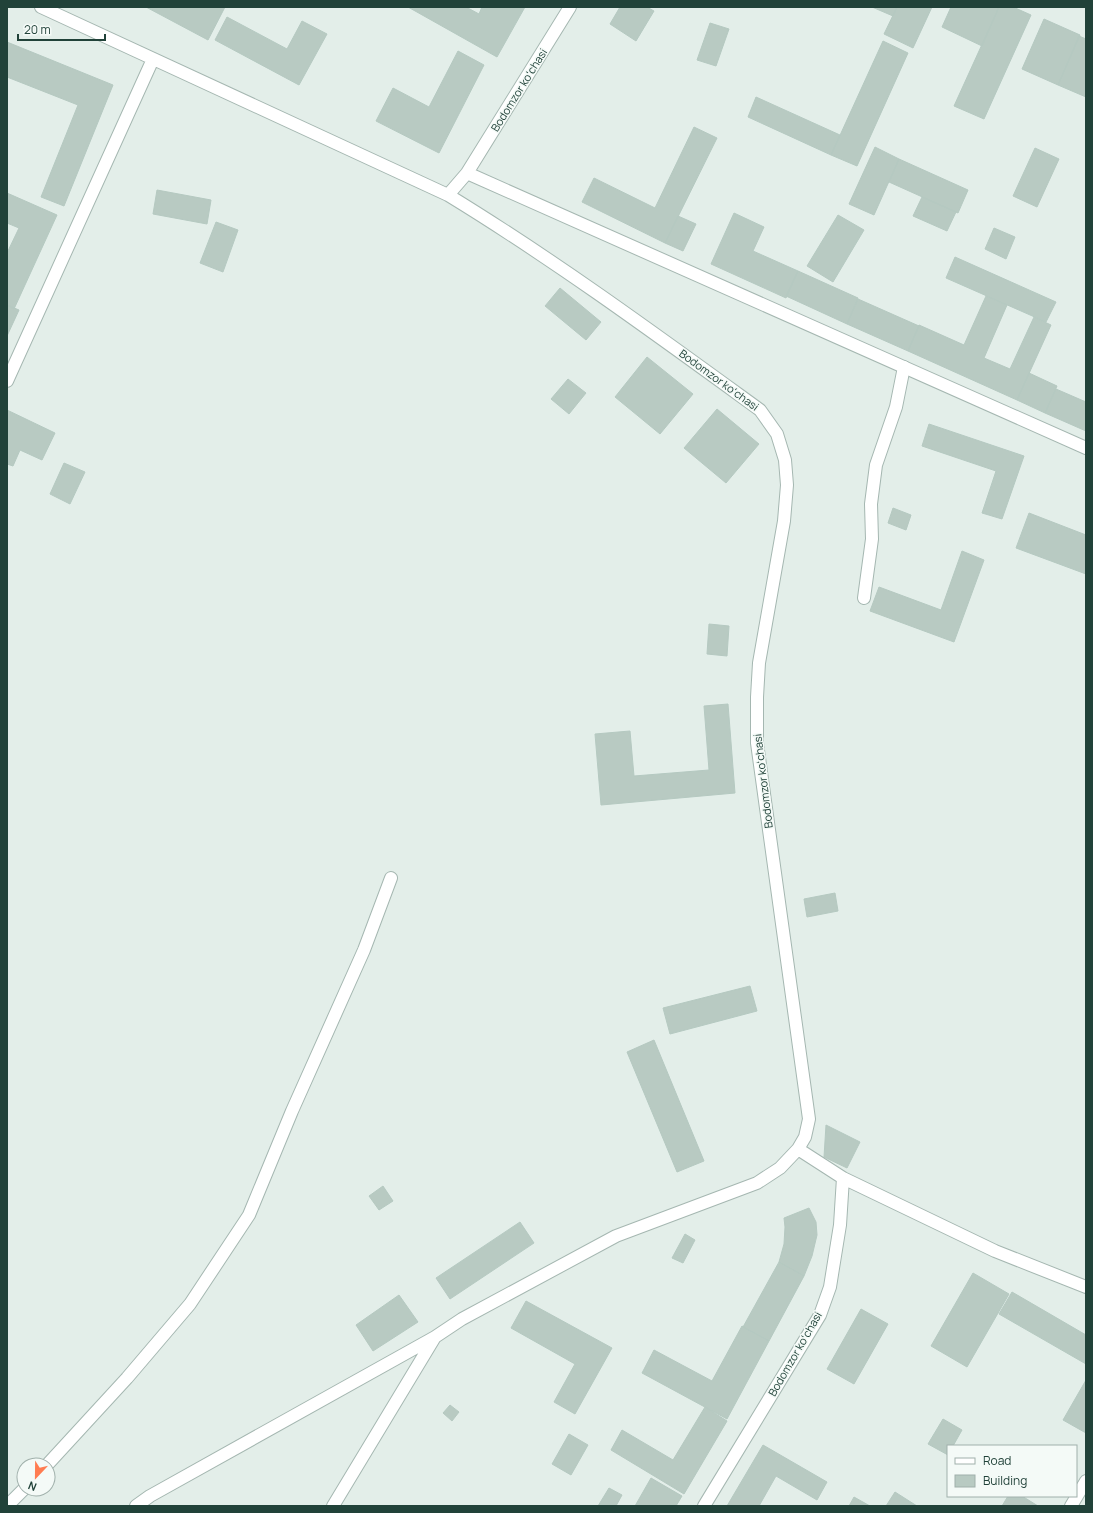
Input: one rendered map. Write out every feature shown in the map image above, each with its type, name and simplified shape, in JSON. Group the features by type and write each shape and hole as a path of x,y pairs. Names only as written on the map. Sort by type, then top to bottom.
{"street":[{"path":"41,7 448,195"},
{"name":"Bodomzor koʻchasi","path":"136,1506 150,1496 435,1337 462,1319 616,1236 757,1182 780,1168 798,1149 805,1137 809,1119 757,743 759,664 784,521 787,485 785,460 777,434 760,410 584,282 500,226 448,195 467,173 570,7"},
{"path":"7,380 153,59"},
{"path":"467,173 1086,448"},
{"path":"864,598 872,539 871,504 876,465 896,407 904,367"},
{"path":"54,1457 127,1378 190,1304 249,1215 292,1111 364,950 391,878"},
{"path":"798,1149 843,1178 995,1251 1086,1287"},
{"name":"Bodomzor koʻchasi","path":"704,1506 820,1315 830,1287 840,1225 843,1178"},
{"path":"333,1506 435,1337"},
{"path":"1077,1496 1086,1481"},
{"path":"7,1506 16,1497"},
{"path":"1071,1506 1076,1497"}],"building":[{"path":"146,7 225,7 208,40"},
{"path":"408,7 466,7 479,14 482,7 525,7 497,57"},
{"path":"620,7 647,7 654,11 636,41 610,24"},
{"path":"872,7 897,7 893,16"},
{"path":"897,7 932,7 913,48 884,34"},
{"path":"951,7 999,7 982,46 942,27"},
{"path":"999,7 1013,7 1031,15 984,119 954,106"},
{"path":"227,17 287,49 302,21 327,34 299,85 215,40"},
{"path":"1044,19 1080,35 1058,85 1022,69"},
{"path":"710,23 729,29 716,66 697,60"},
{"path":"1079,36 1086,39 1086,97 1058,85"},
{"path":"883,41 908,53 857,166 831,155"},
{"path":"7,42 113,85 64,206 41,197 78,105 7,77"},
{"path":"458,51 484,65 439,153 376,121 393,88 429,107"},
{"path":"756,97 840,135 831,155 748,117"},
{"path":"694,127 717,138 665,243 582,202 594,178 655,208"},
{"path":"875,147 899,159 874,215 849,204"},
{"path":"1035,148 1059,159 1037,207 1013,196"},
{"path":"899,159 968,190 958,213 889,182"},
{"path":"157,190 211,200 207,224 153,214"},
{"path":"7,193 57,215 14,309 7,305 7,253 19,228 7,223"},
{"path":"922,197 956,212 947,231 913,216"},
{"path":"734,213 764,227 753,251 798,271 786,298 711,264"},
{"path":"838,215 864,230 833,282 807,266"},
{"path":"678,216 696,224 683,251 665,243"},
{"path":"216,222 238,230 223,272 200,263"},
{"path":"994,228 1015,237 1006,259 985,249"},
{"path":"955,257 1056,302 1046,322 946,278"},
{"path":"798,271 858,298 847,324 786,296"},
{"path":"560,288 601,322 586,340 545,306"},
{"path":"986,296 1007,305 984,358 1010,369 1034,317 1051,325 1017,400 908,351 919,325 964,345"},
{"path":"858,299 919,326 908,351 847,324"},
{"path":"7,305 19,310 7,336"},
{"path":"647,357 693,394 660,434 615,397"},
{"path":"1029,373 1057,386 1045,413 1017,400"},
{"path":"568,379 586,393 569,414 551,399"},
{"path":"1056,389 1086,402 1086,431 1045,413"},
{"path":"717,409 759,444 726,483 684,448"},
{"path":"7,410 55,433 42,460 20,450 13,466 7,464"},
{"path":"929,424 1024,456 1002,519 982,513 996,471 922,446"},
{"path":"64,463 85,472 70,504 50,494"},
{"path":"893,508 911,515 906,530 888,523"},
{"path":"1029,513 1086,535 1086,574 1016,548"},
{"path":"962,551 984,560 954,642 870,611 879,587 941,610"},
{"path":"709,624 729,626 727,656 707,654"},
{"path":"728,704 735,793 601,805 595,734 630,731 634,776 709,770 704,706"},
{"path":"835,893 838,911 807,917 804,899"},
{"path":"750,986 757,1011 670,1034 663,1008"},
{"path":"654,1040 704,1161 677,1172 627,1052"},
{"path":"826,1125 860,1142 847,1168 824,1157"},
{"path":"383,1186 393,1201 379,1210 369,1196"},
{"path":"809,1208 816,1222 817,1235 812,1256 804,1276 779,1262 784,1244 784,1218"},
{"path":"520,1222 534,1243 450,1299 436,1278"},
{"path":"685,1234 695,1240 683,1263 672,1258"},
{"path":"779,1262 804,1276 769,1341 743,1327"},
{"path":"973,1273 1009,1294 967,1367 931,1346"},
{"path":"1012,1292 1086,1335 1086,1364 999,1314"},
{"path":"399,1295 418,1322 373,1351 356,1325"},
{"path":"526,1301 612,1348 575,1414 554,1402 575,1364 511,1328"},
{"path":"861,1309 888,1324 854,1384 827,1369"},
{"path":"742,1326 769,1341 727,1419 642,1373 654,1350 712,1381"},
{"path":"1086,1380 1086,1433 1063,1420"},
{"path":"450,1405 459,1412 452,1421 443,1413"},
{"path":"705,1407 727,1421 684,1494 611,1450 622,1430 673,1460"},
{"path":"943,1419 962,1430 954,1445 947,1445 947,1454 928,1444"},
{"path":"569,1434 588,1445 571,1475 552,1464"},
{"path":"763,1445 827,1482 817,1500 776,1476 759,1506 727,1506"},
{"path":"651,1478 682,1496 676,1506 635,1506"},
{"path":"609,1488 622,1495 616,1506 598,1506"},
{"path":"895,1492 917,1506 886,1506"},
{"path":"854,1497 870,1506 849,1506"},
{"path":"1007,1497 1024,1497 1038,1506 1002,1506"}]}
